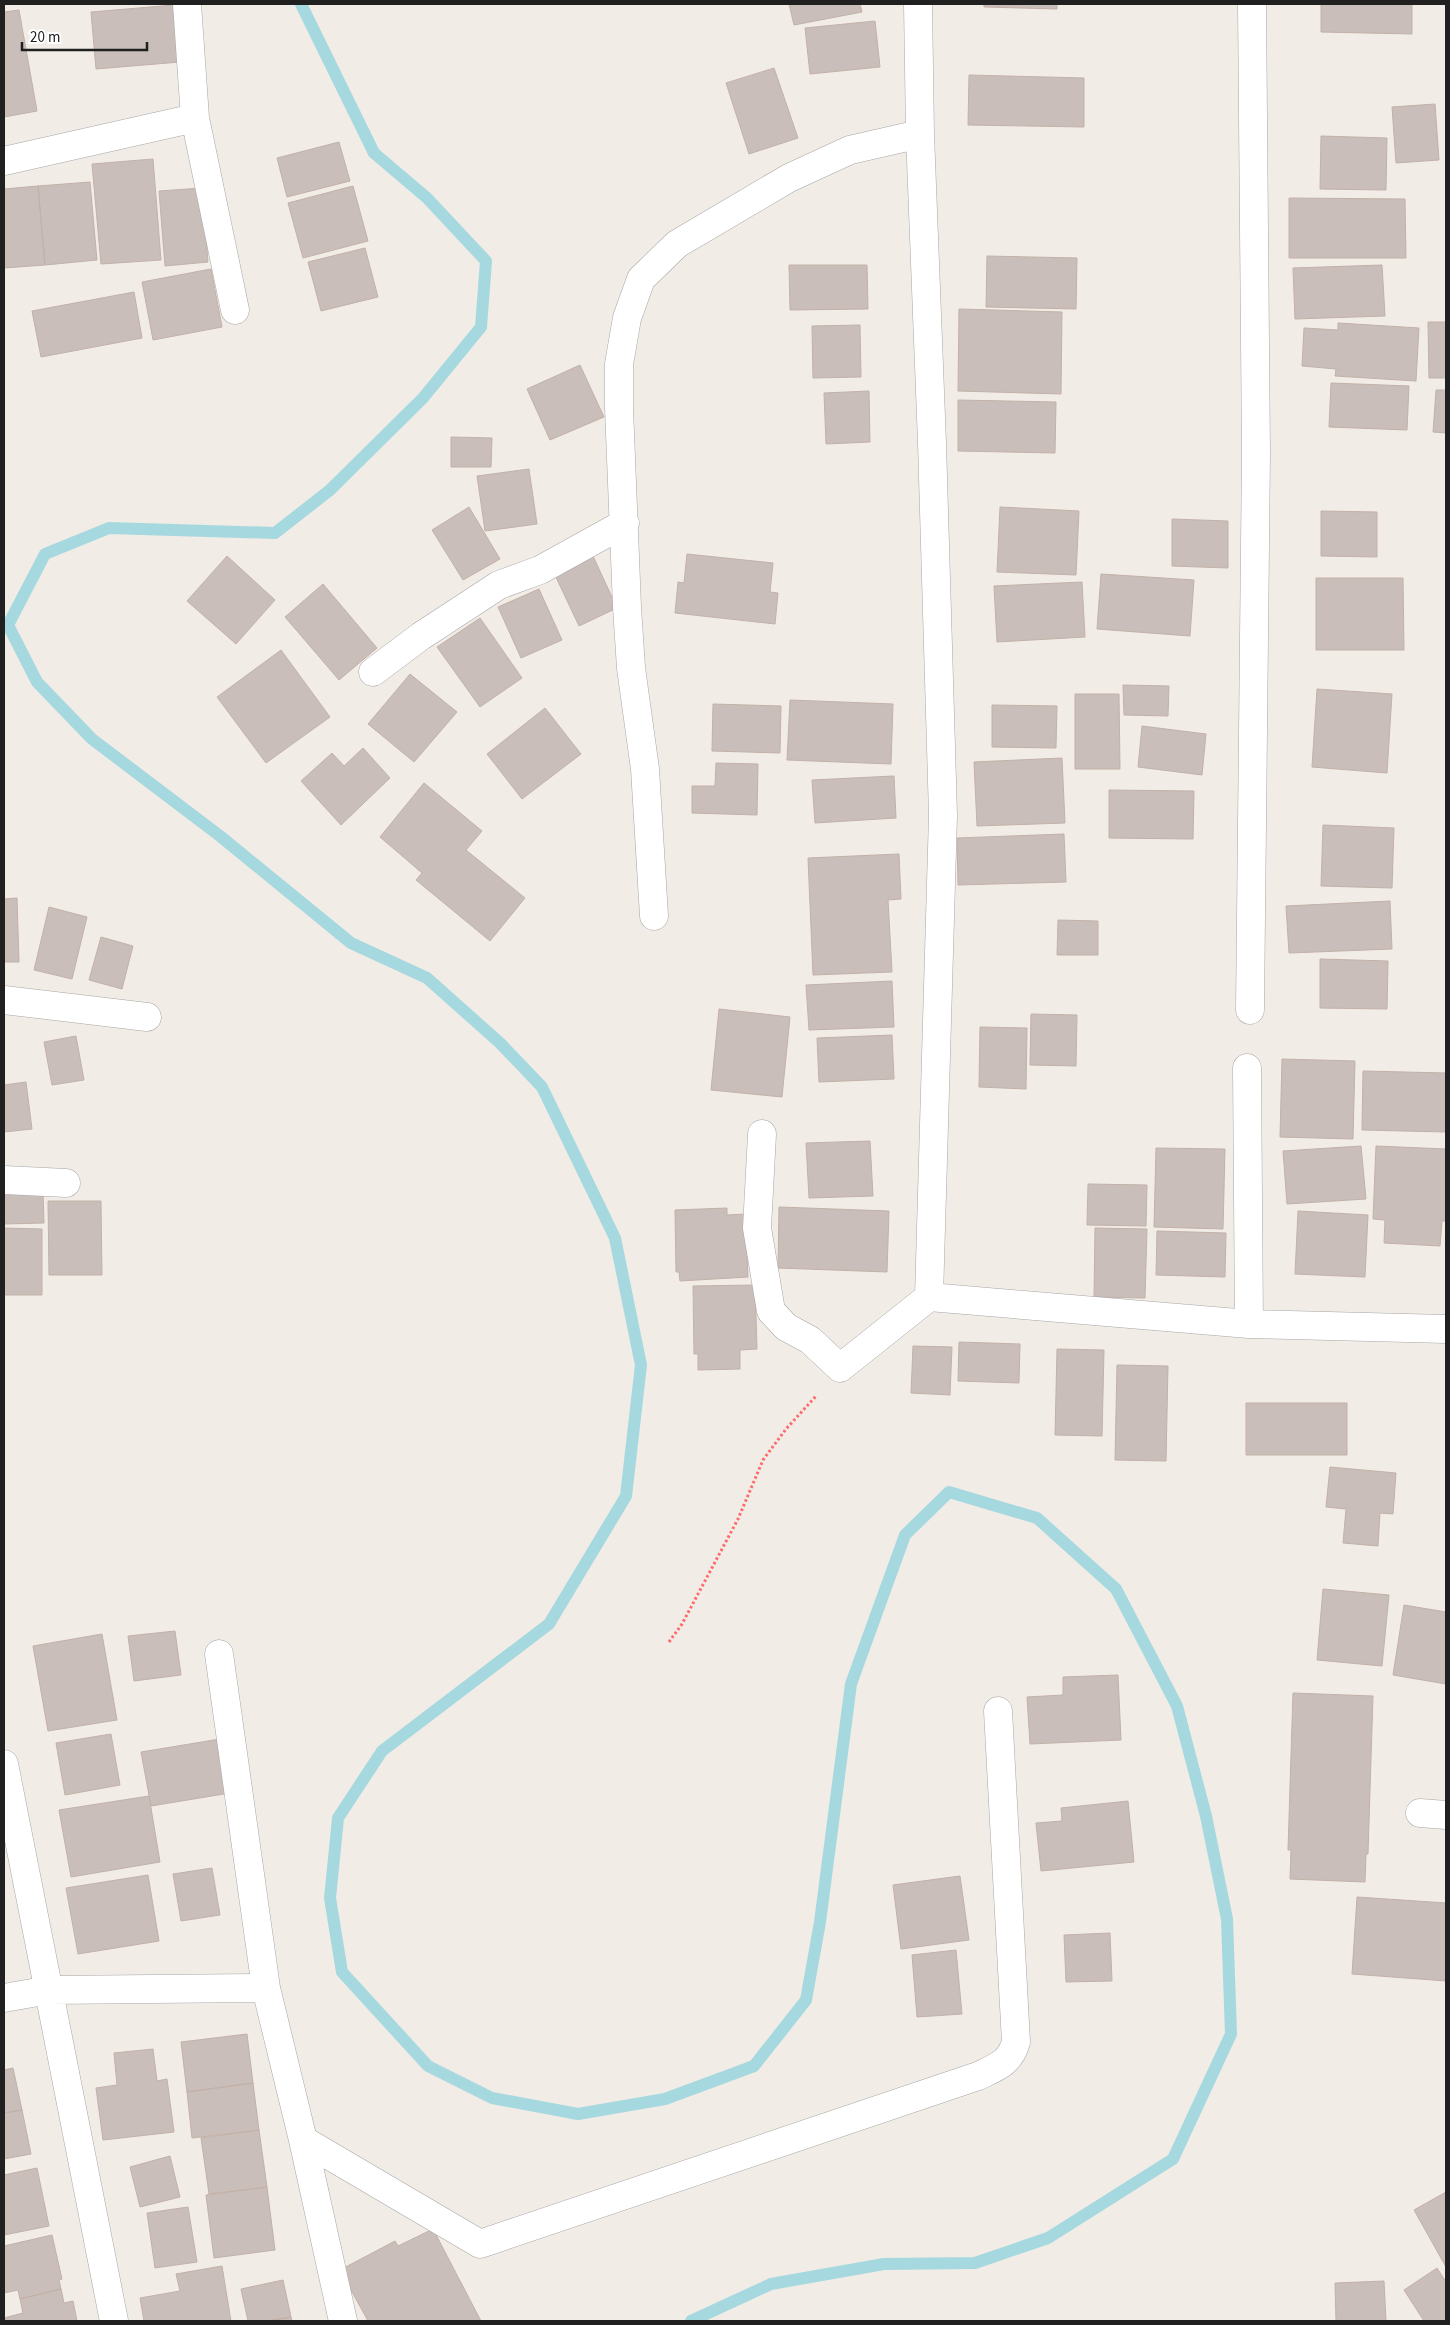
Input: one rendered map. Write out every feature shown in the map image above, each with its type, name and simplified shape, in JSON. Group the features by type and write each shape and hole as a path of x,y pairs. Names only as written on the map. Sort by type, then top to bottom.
{"street":[{"path":"187,4 195,118 235,310"},
{"path":"918,4 920,134 932,443 943,815 929,1297"},
{"path":"1250,1010 1256,452 1252,4"},
{"path":"4,160 195,118"},
{"path":"654,916 645,769 626,607 625,522 619,408 620,364 627,318 641,279 677,244 789,178 850,150 920,134"},
{"path":"373,672 421,636 499,585 540,570 625,522"},
{"path":"4,1000 147,1017"},
{"path":"1247,1068 1249,1324"},
{"path":"762,1134 757,1228 771,1311 786,1327 810,1340 840,1368 929,1297 1249,1324 1446,1329"},
{"path":"4,1180 66,1183"},
{"path":"219,1654 266,1988 303,2140 343,2321"},
{"path":"303,2140 480,2244 969,2080 1003,2063 1013,2053 1016,2042 998,1712"},
{"path":"4,1764 114,2321"},
{"path":"4,1998 49,1990 266,1988"}],"path":[{"path":"669,1642 682,1624 738,1519 763,1460 786,1429 840,1368"}],"building":[{"path":"789,4 860,4 862,12 794,25"},
{"path":"984,4 1057,4 1057,9 984,7"},
{"path":"1321,4 1412,4 1412,34 1321,32"},
{"path":"174,5 180,62 96,69 91,12"},
{"path":"19,10 37,111 4,117 4,12"},
{"path":"875,21 880,67 810,74 805,28"},
{"path":"774,68 798,138 749,154 726,83"},
{"path":"969,75 1084,78 1084,127 968,125"},
{"path":"1435,104 1439,160 1396,163 1392,107"},
{"path":"1321,136 1387,138 1386,190 1320,189"},
{"path":"339,142 350,181 287,197 277,158"},
{"path":"153,159 161,260 101,264 92,164"},
{"path":"90,182 97,260 45,265 38,186"},
{"path":"38,186 45,265 4,268 4,189"},
{"path":"353,186 368,241 303,258 288,203"},
{"path":"202,188 208,262 165,266 159,191"},
{"path":"1289,198 1405,199 1406,258 1289,258"},
{"path":"365,248 378,297 321,311 308,262"},
{"path":"987,256 1077,258 1076,309 986,307"},
{"path":"789,265 867,265 868,309 790,310"},
{"path":"1382,265 1385,316 1295,319 1293,268"},
{"path":"211,269 222,327 153,340 142,282"},
{"path":"134,292 142,338 41,357 32,311"},
{"path":"959,309 1062,312 1061,394 958,391"},
{"path":"1428,322 1446,322 1446,378 1429,378"},
{"path":"1338,323 1419,328 1416,381 1335,376 1336,369 1302,366 1304,328 1338,330"},
{"path":"860,325 861,377 813,378 812,326"},
{"path":"580,365 604,417 550,440 527,389"},
{"path":"1331,383 1409,386 1407,430 1329,427"},
{"path":"1436,390 1446,390 1446,433 1433,432"},
{"path":"869,391 870,442 826,444 824,393"},
{"path":"958,400 1056,402 1055,453 958,451"},
{"path":"451,437 492,438 491,467 451,467"},
{"path":"529,469 537,524 485,531 477,476"},
{"path":"469,507 500,559 463,580 432,530"},
{"path":"1000,507 1079,511 1076,575 997,572"},
{"path":"1321,511 1377,512 1377,557 1321,556"},
{"path":"1172,519 1228,521 1228,568 1172,566"},
{"path":"687,554 773,563 770,592 778,593 775,624 675,613 678,582 684,583"},
{"path":"227,556 275,600 236,644 187,601"},
{"path":"593,556 617,608 579,626 554,573"},
{"path":"1101,574 1194,580 1190,636 1097,629"},
{"path":"1316,578 1403,578 1404,650 1316,650"},
{"path":"1082,582 1085,637 997,642 994,586"},
{"path":"323,584 377,648 339,680 285,617"},
{"path":"539,589 562,640 521,658 498,607"},
{"path":"480,618 522,678 480,707 437,647"},
{"path":"281,650 330,717 266,763 217,697"},
{"path":"410,674 457,712 414,762 368,724"},
{"path":"1123,685 1169,686 1168,716 1124,715"},
{"path":"1317,689 1392,694 1387,773 1312,767"},
{"path":"1075,694 1119,694 1120,769 1075,769"},
{"path":"790,700 893,704 891,764 787,760"},
{"path":"713,704 781,706 780,753 712,751"},
{"path":"992,705 1057,706 1056,748 992,747"},
{"path":"545,708 581,754 522,799 487,754"},
{"path":"1142,726 1206,734 1202,775 1138,767"},
{"path":"363,748 390,778 341,825 301,781 332,753 344,766"},
{"path":"1062,758 1065,823 977,826 974,762"},
{"path":"716,763 758,764 757,815 692,813 692,786 715,786"},
{"path":"894,776 896,818 815,823 812,780"},
{"path":"424,783 482,831 466,850 525,898 490,941 416,880 422,873 380,837"},
{"path":"1109,790 1194,791 1193,839 1109,838"},
{"path":"1323,825 1394,828 1392,888 1321,886"},
{"path":"1064,834 1066,882 958,885 957,838"},
{"path":"899,854 901,899 888,900 892,972 813,975 808,858"},
{"path":"17,898 19,962 4,962 4,899"},
{"path":"1390,901 1392,949 1289,953 1286,906"},
{"path":"49,907 87,917 72,979 34,970"},
{"path":"1058,920 1098,921 1098,955 1057,955"},
{"path":"101,937 133,946 122,989 89,980"},
{"path":"1320,959 1388,961 1387,1009 1320,1008"},
{"path":"892,981 894,1027 809,1030 806,985"},
{"path":"719,1009 790,1017 782,1097 711,1090"},
{"path":"1031,1014 1077,1015 1076,1066 1030,1065"},
{"path":"980,1027 1027,1028 1026,1089 979,1087"},
{"path":"892,1035 894,1079 819,1082 817,1038"},
{"path":"76,1036 84,1080 52,1085 44,1042"},
{"path":"1282,1059 1355,1061 1353,1139 1280,1137"},
{"path":"1363,1071 1446,1073 1446,1132 1362,1130"},
{"path":"26,1082 32,1129 4,1132 4,1085"},
{"path":"870,1141 873,1196 809,1198 806,1143"},
{"path":"1361,1146 1366,1199 1287,1204 1283,1151"},
{"path":"1376,1146 1446,1149 1446,1221 1442,1221 1440,1246 1384,1243 1385,1220 1373,1219"},
{"path":"1156,1148 1225,1149 1223,1229 1154,1227"},
{"path":"1088,1184 1147,1185 1146,1226 1087,1225"},
{"path":"4,1193 43,1193 44,1223 4,1224"},
{"path":"48,1201 101,1201 102,1275 49,1275"},
{"path":"779,1207 889,1211 887,1272 778,1268"},
{"path":"727,1208 727,1215 745,1214 748,1277 680,1281 679,1272 676,1272 675,1210"},
{"path":"1298,1211 1368,1215 1365,1277 1295,1274"},
{"path":"4,1228 42,1229 42,1295 4,1295"},
{"path":"1095,1228 1147,1229 1145,1298 1094,1297"},
{"path":"1157,1231 1226,1233 1225,1277 1156,1275"},
{"path":"755,1285 757,1349 740,1350 740,1369 698,1370 698,1354 694,1354 693,1286"},
{"path":"959,1342 1020,1344 1019,1383 958,1381"},
{"path":"913,1346 952,1347 950,1395 911,1393"},
{"path":"1057,1349 1104,1350 1102,1436 1055,1435"},
{"path":"1117,1365 1168,1366 1166,1461 1115,1460"},
{"path":"1246,1403 1347,1403 1347,1455 1246,1455"},
{"path":"1330,1467 1396,1473 1393,1514 1380,1513 1378,1546 1343,1543 1346,1509 1326,1507"},
{"path":"1323,1589 1389,1595 1382,1666 1317,1660"},
{"path":"1404,1605 1446,1612 1446,1684 1393,1675"},
{"path":"175,1631 181,1675 134,1681 128,1636"},
{"path":"102,1634 117,1720 48,1731 33,1646"},
{"path":"1118,1675 1121,1740 1030,1744 1027,1697 1063,1695 1063,1677"},
{"path":"1293,1693 1373,1696 1368,1854 1366,1854 1365,1882 1290,1879 1291,1850 1288,1850"},
{"path":"111,1734 120,1785 65,1795 56,1743"},
{"path":"220,1739 230,1793 151,1806 141,1752"},
{"path":"149,1796 160,1862 71,1877 59,1810"},
{"path":"1128,1801 1134,1862 1041,1871 1036,1823 1062,1821 1061,1808"},
{"path":"212,1868 220,1915 181,1921 173,1874"},
{"path":"148,1875 159,1941 78,1954 66,1888"},
{"path":"960,1876 969,1940 901,1949 893,1885"},
{"path":"1357,1897 1446,1903 1446,1981 1352,1974"},
{"path":"1110,1933 1112,1981 1066,1982 1064,1935"},
{"path":"956,1950 962,2014 917,2017 912,1955"},
{"path":"247,2034 253,2083 187,2092 181,2042"},
{"path":"153,2049 157,2081 167,2079 174,2132 103,2140 96,2088 117,2085 114,2053"},
{"path":"13,2068 22,2110 4,2113 4,2070"},
{"path":"253,2083 259,2130 192,2138 187,2092"},
{"path":"22,2110 31,2154 4,2159 4,2113"},
{"path":"259,2130 267,2187 209,2194 201,2138"},
{"path":"170,2156 180,2197 140,2207 130,2167"},
{"path":"37,2168 49,2226 4,2235 4,2175"},
{"path":"267,2187 275,2250 214,2258 206,2195"},
{"path":"1446,2192 1446,2267 1414,2210"},
{"path":"188,2207 197,2262 155,2268 147,2213"},
{"path":"433,2229 481,2321 368,2321 340,2270 395,2241 398,2246"},
{"path":"52,2235 62,2279 59,2280 61,2289 20,2299 18,2290 4,2293 4,2246"},
{"path":"222,2266 231,2321 144,2321 140,2298 180,2291 176,2274"},
{"path":"1437,2268 1446,2282 1446,2321 1424,2321 1404,2290"},
{"path":"283,2280 291,2317 268,2321 248,2321 241,2289"},
{"path":"1384,2281 1386,2321 1336,2321 1335,2283"},
{"path":"61,2289 64,2303 73,2301 77,2321 4,2321 4,2318 23,2313 20,2299"},
{"path":"291,2317 292,2321 268,2321"}],"waterway":[{"path":"301,4 374,153 427,198 486,261 481,327 423,398 330,490 275,533 109,528 45,554 8,625 37,682 92,739 220,836 351,943 427,978 500,1043 542,1087 615,1238 641,1365 626,1496 549,1624 382,1751 338,1818 330,1898 342,1972 428,2066 492,2098 578,2114 665,2099 754,2066 806,2000 820,1922 851,1684 905,1535 949,1492 1037,1518 1116,1589 1177,1706 1206,1816 1227,1919 1231,2034 1173,2159 1048,2238 975,2263 884,2264 771,2284 691,2321"}]}
